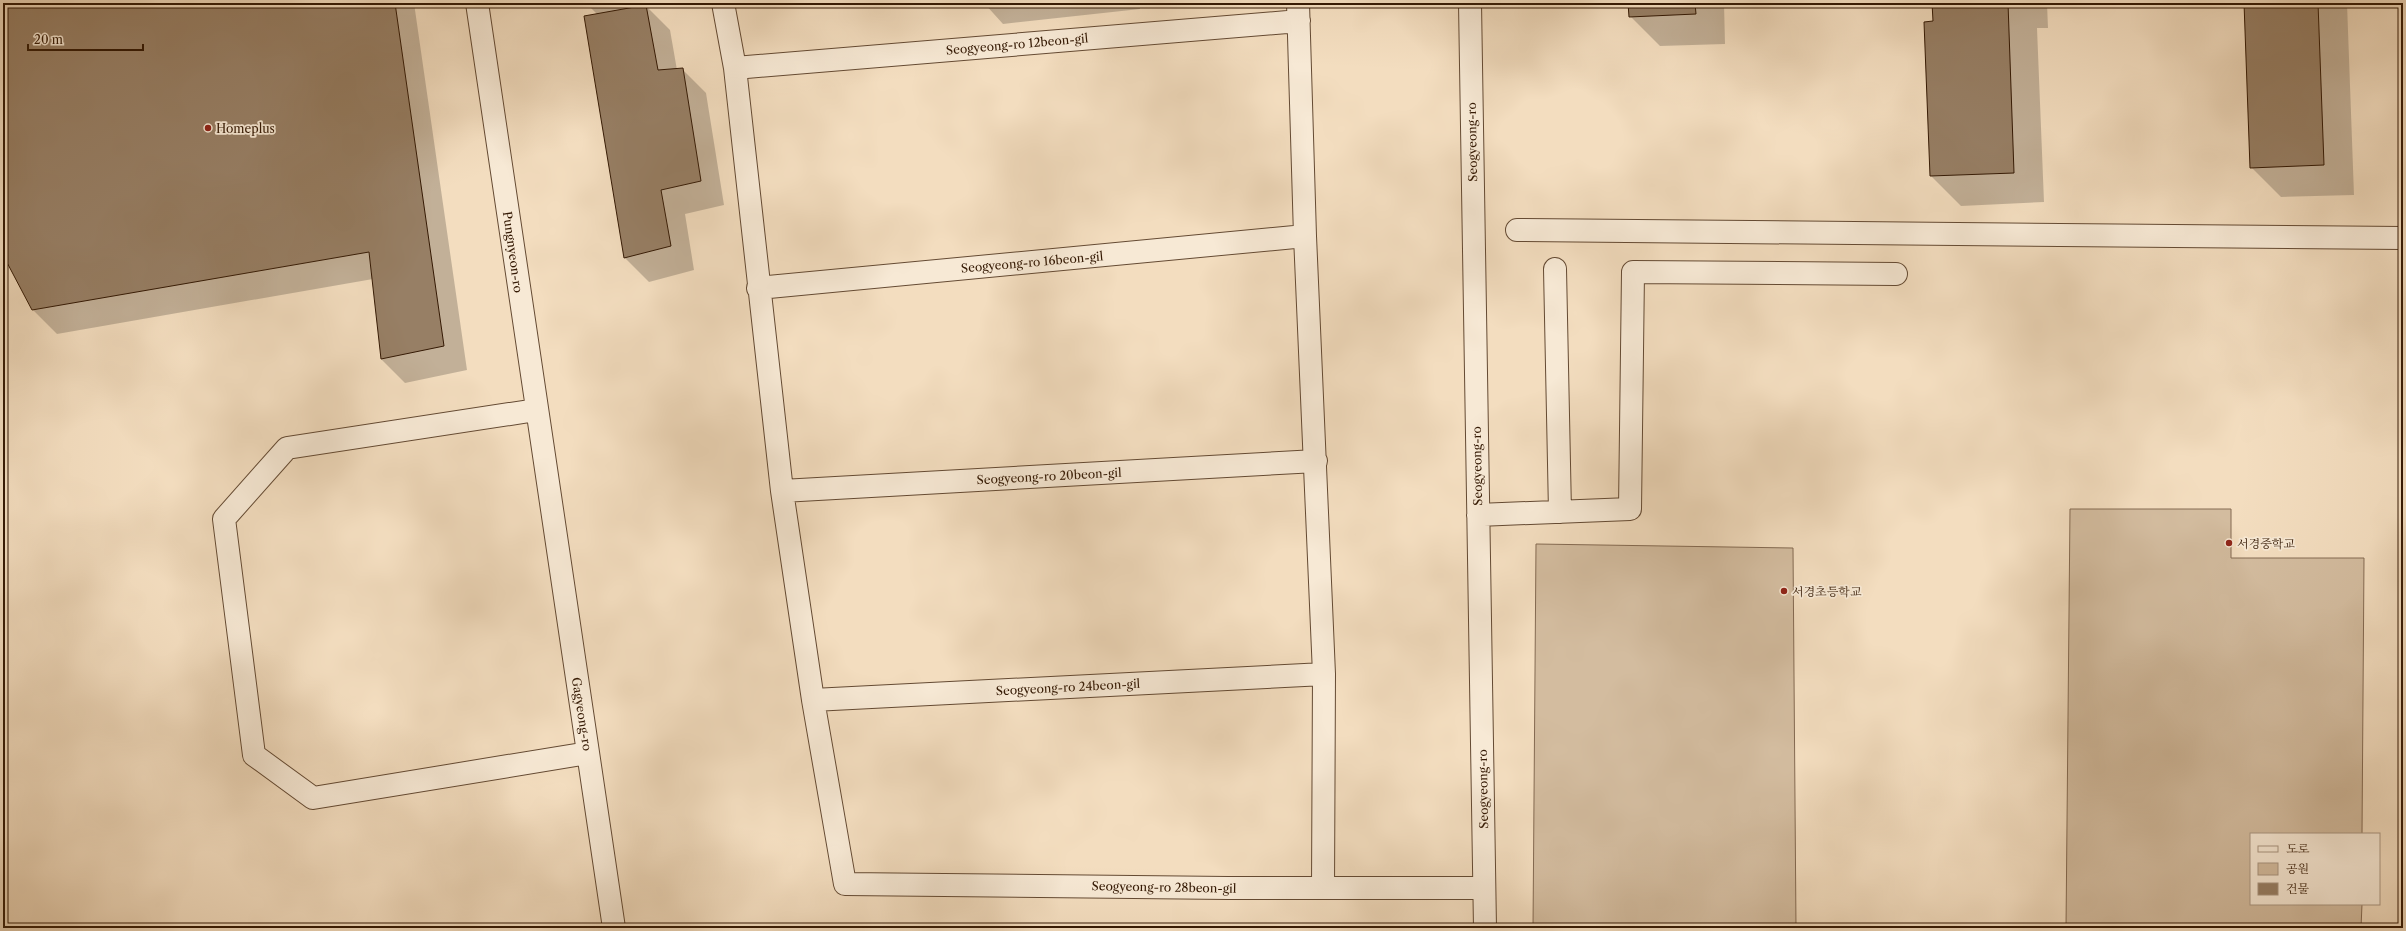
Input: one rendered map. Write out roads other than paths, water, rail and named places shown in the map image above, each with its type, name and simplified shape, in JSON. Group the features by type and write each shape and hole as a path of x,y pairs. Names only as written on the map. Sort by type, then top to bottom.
{"street":[{"name":"Pungnyeon-ro","path":"477,3 550,501"},
{"path":"723,3 735,68 758,288 782,491 813,700"},
{"name":"Seogyeong-ro","path":"1470,3 1485,928"},
{"path":"1298,12 1305,236 1316,461 1324,674 1323,888"},
{"name":"Seogyeong-ro 12beon-gil","path":"735,68 1298,12"},
{"path":"1517,230 2403,238"},
{"name":"Seogyeong-ro 16beon-gil","path":"758,288 1305,236"},
{"path":"1556,269 1560,512"},
{"path":"1478,515 1630,509 1632,272 1896,274"},
{"path":"536,410 287,448 224,519 254,755 314,798 588,753"},
{"name":"Seogyeong-ro 20beon-gil","path":"782,491 1316,461"},
{"name":"Gagyeong-ro","path":"550,501 614,928"},
{"name":"Seogyeong-ro 24beon-gil","path":"813,700 1324,674"},
{"name":"Seogyeong-ro 28beon-gil","path":"813,700 845,884 1484,888"}],"place":[{"name":"Homeplus","path":"208,128"},
{"name":"서경중학교","path":"2229,543"},
{"name":"서경초등학교","path":"1784,591"}]}
